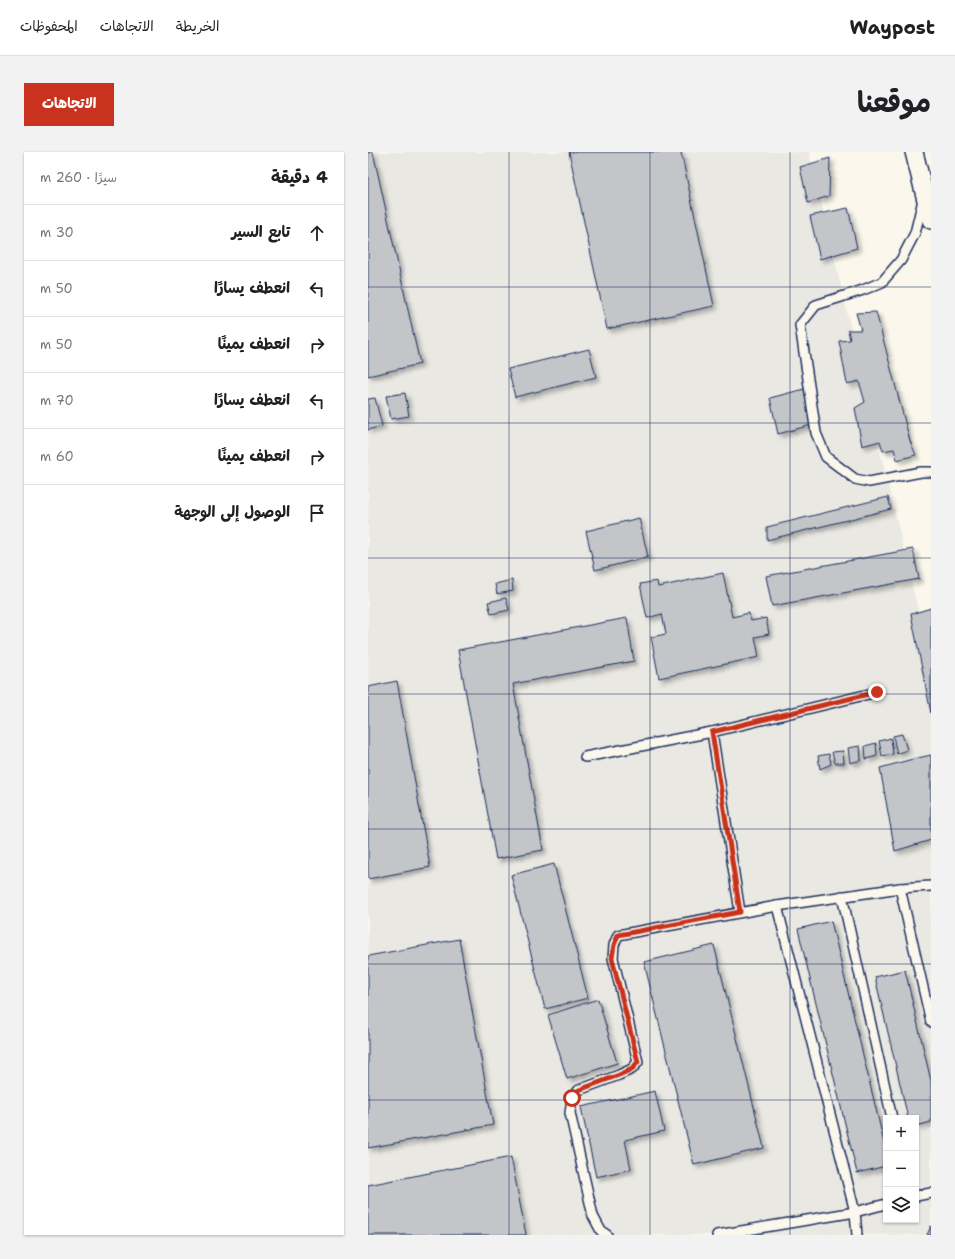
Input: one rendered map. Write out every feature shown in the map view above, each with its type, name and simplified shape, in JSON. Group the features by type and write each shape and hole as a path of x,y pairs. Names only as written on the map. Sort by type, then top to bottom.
{"street":[{"path":"914,152 931,220"}],"lane":[{"path":"925,195 915,233 901,260 882,282 863,290 816,305 800,325 816,433 826,457 855,479 869,482 921,472 931,472"},
{"path":"584,757 712,732 877,692"},
{"path":"712,732 740,912"},
{"path":"607,1235 601,1231 593,1216 570,1113 572,1098 579,1090 632,1069 638,1062 612,958 614,945 618,935 777,906 900,888 931,886"},
{"path":"900,888 931,1022"},
{"path":"842,896 891,1115"},
{"path":"777,906 855,1212 857,1235"},
{"path":"919,1195 931,1193"},
{"path":"717,1235 855,1212 883,1205"}],"shaded area":[{"path":"368,152 809,152 931,665 931,1235 368,1235"}],"building":[{"path":"368,152 373,152 420,364 368,376"},
{"path":"569,152 681,152 714,306 607,329"},
{"path":"830,158 829,196 808,203 800,167"},
{"path":"848,208 857,248 820,259 810,216"},
{"path":"876,312 910,441 916,455 897,460 894,449 883,451 880,441 862,446 855,408 865,402 859,381 847,384 839,341 850,340 848,330 861,330 856,313"},
{"path":"589,349 596,377 515,397 508,369"},
{"path":"804,389 811,425 778,434 770,398"},
{"path":"405,393 409,416 391,419 386,396"},
{"path":"375,398 382,426 368,430 368,399"},
{"path":"888,497 891,509 767,540 767,527"},
{"path":"639,518 648,557 595,570 586,531"},
{"path":"913,549 919,579 772,606 766,576"},
{"path":"723,573 732,617 749,613 751,621 766,618 769,634 755,637 759,657 659,678 651,637 666,634 662,614 647,618 640,584 657,581 658,587"},
{"path":"512,580 513,591 497,594 495,584"},
{"path":"506,598 509,610 491,614 488,602"},
{"path":"931,608 931,713 911,614"},
{"path":"627,618 634,661 513,684 543,850 496,859 458,650"},
{"path":"397,681 430,867 368,879 368,687"},
{"path":"902,734 907,750 897,754 893,736"},
{"path":"891,738 893,754 882,756 879,741"},
{"path":"876,743 877,756 866,759 865,746"},
{"path":"860,746 861,760 850,763 848,748"},
{"path":"843,751 844,763 835,763 832,752"},
{"path":"829,754 831,764 820,769 818,756"},
{"path":"931,755 931,840 895,851 880,768"},
{"path":"554,864 588,998 545,1009 511,875"},
{"path":"831,921 883,1138 883,1167 857,1173 798,929"},
{"path":"459,939 493,1125 368,1148 368,956"},
{"path":"714,945 764,1148 694,1165 644,962"},
{"path":"905,970 931,1081 931,1122 919,1125 919,1115 907,1115 875,977"},
{"path":"598,999 617,1063 567,1079 548,1015"},
{"path":"655,1091 664,1131 625,1140 631,1169 596,1177 581,1107"},
{"path":"511,1157 526,1235 368,1235 368,1185"},
{"path":"931,1226 931,1235 927,1235"}],"route":[{"path":"572,1098 579,1090 632,1069 638,1062 612,958 614,945 618,935 740,912 712,732 877,692"}]}
